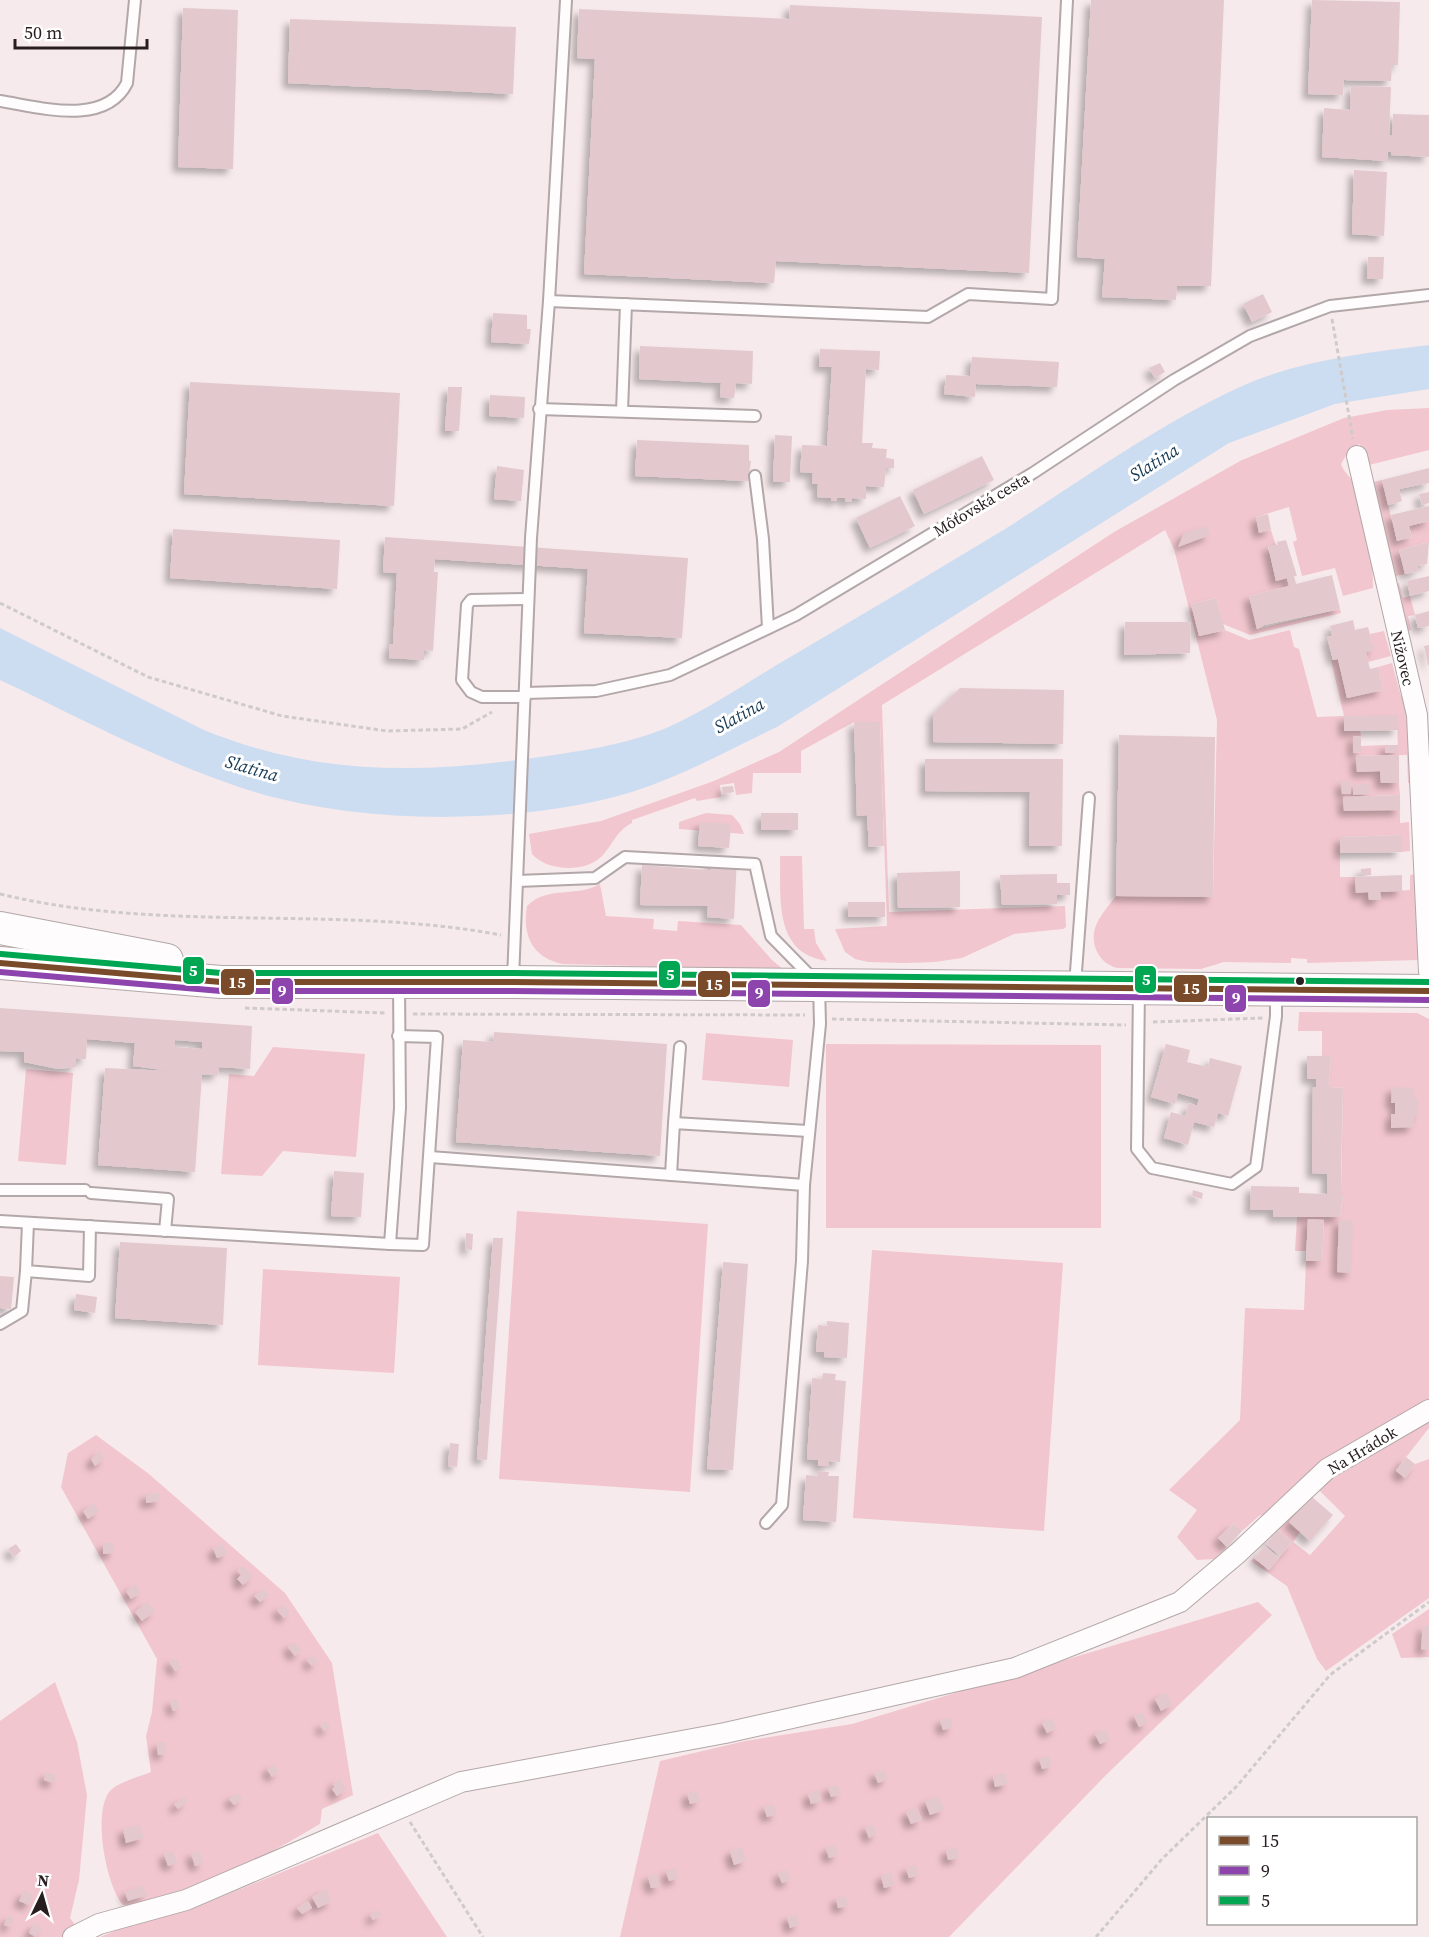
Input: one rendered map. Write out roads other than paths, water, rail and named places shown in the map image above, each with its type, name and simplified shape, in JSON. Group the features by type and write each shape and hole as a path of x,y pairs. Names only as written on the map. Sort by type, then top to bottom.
{"main road":[{"path":"0,928 286,981"},
{"path":"0,963 221,982 513,982 819,1000 1074,988 1429,991"}],"street":[{"name":"Nižovec","path":"1357,456 1417,715 1429,972"},
{"name":"Na Hrádok","path":"73,1937 99,1924 186,1900 461,1782 725,1733 1015,1668 1180,1602 1238,1553 1298,1493 1346,1456 1429,1410"}],"lane":[{"path":"0,102 49,108 94,109 108,104 121,94 127,83 135,0"},
{"path":"513,982 528,599 539,409 549,301 566,0"},
{"path":"549,301 928,317 968,294 1052,299 1066,0"},
{"name":"Môťovská cesta","path":"528,599 479,598 471,600 467,605 462,680 471,692 482,697 596,691 670,675 796,615 1033,473 1174,380 1250,336 1330,306 1429,295"},
{"path":"622,411 626,304"},
{"path":"539,409 755,416"},
{"path":"755,476 763,539 768,628"},
{"path":"1074,988 1089,798"},
{"path":"517,881 595,878 625,857 755,864 771,936 819,1000 804,1185 802,1261 782,1504 766,1523"},
{"path":"390,1244 400,1108 400,981"},
{"path":"1139,990 1137,1149 1152,1168 1232,1184 1256,1167 1276,1016 1276,990"},
{"path":"0,1221 423,1245 437,1037 399,1035"},
{"path":"671,1175 680,1047"},
{"path":"674,1123 808,1131"},
{"path":"430,1156 804,1185"},
{"path":"0,1190 88,1192 168,1200 165,1231"},
{"path":"0,1324 22,1311 28,1222"},
{"path":"26,1271 88,1276 90,1226"}],"water":[{"name":"Slatina","path":"1429,345 1429,389 1335,404 1229,443 777,727 669,778 632,792 589,803 543,811 445,817 347,811 301,803 258,793 192,770 0,680 0,628 204,730 287,756 370,767 411,768 496,763 618,743 664,729 713,704 1005,529 1120,454 1209,402 1285,370 1333,359"}]}
